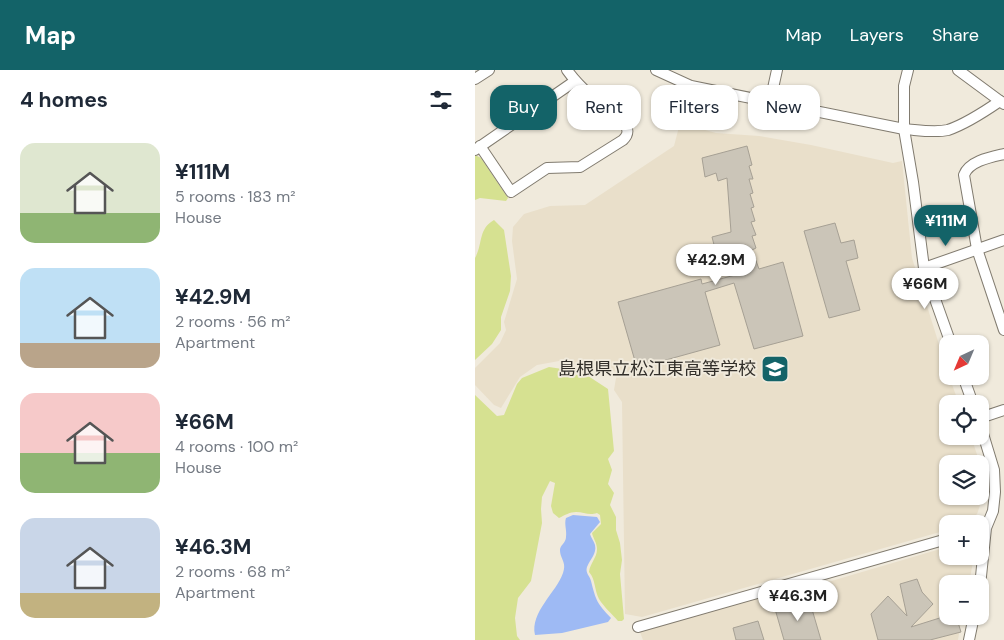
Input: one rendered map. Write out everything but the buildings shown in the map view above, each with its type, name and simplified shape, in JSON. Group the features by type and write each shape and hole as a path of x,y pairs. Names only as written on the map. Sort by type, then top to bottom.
{"street":[{"path":"475,79 489,70"},
{"path":"567,70 604,108 623,121 627,130 626,137 580,167 547,168 511,192 478,148 575,80"},
{"path":"656,70 691,86 748,98"},
{"path":"774,85 777,70"},
{"path":"908,70 904,86 904,129 924,268 948,335"},
{"path":"820,112 904,129 947,130 1002,102 958,70"},
{"path":"1004,154 972,165 965,171 964,175 977,249 1004,330"},
{"path":"924,268 1004,240"},
{"path":"989,415 1004,410"},
{"path":"986,445 994,470 995,485 993,510 989,518"},
{"path":"638,627 939,541"},
{"path":"969,640 972,625"}],"shaded area":[{"name":"島根県立松江東高等学校","path":"678,130 705,130 716,133 759,136 811,145 893,163 902,161 912,258 939,344 939,385 952,385 956,395 939,395 939,445 974,445 977,455 939,455 939,505 980,505 976,515 939,515 939,532 642,617 625,614 622,402 614,390 617,372 559,361 537,365 520,377 501,408 494,405 475,385 475,368 500,343 506,330 504,322 517,279 512,241 513,227 524,214 550,206 585,205 674,146"},
{"path":"939,549 939,565 972,565 971,575 939,575 939,625 960,625 958,640 643,640 638,627 828,582"}],"green space":[{"path":"475,155 481,158 508,198 506,201 480,198 475,200"},
{"path":"494,220 504,230 511,276 510,291 501,317 501,330 492,344 475,360 475,258 485,228"},
{"path":"549,367 582,372 608,389 614,451 608,459 612,470 608,484 614,493 610,505 616,517 616,530 620,543 622,560 620,574 624,619 618,621 601,602 589,572 597,549 592,533 601,524 600,515 597,513 574,512 559,518 553,513 551,506 555,483 550,481 542,497 542,523 531,581 518,598 515,618 517,636 520,640 475,640 475,395 497,416 504,415 517,384 522,378"}],"water":[{"path":"573,515 597,517 600,522 590,534 595,548 587,571 598,601 611,618 608,622 562,633 535,635 536,618 563,573 564,563 560,548 566,539 566,518"}],"place":[{"name":"島根県立松江東高等学校","path":"775,369"}]}
